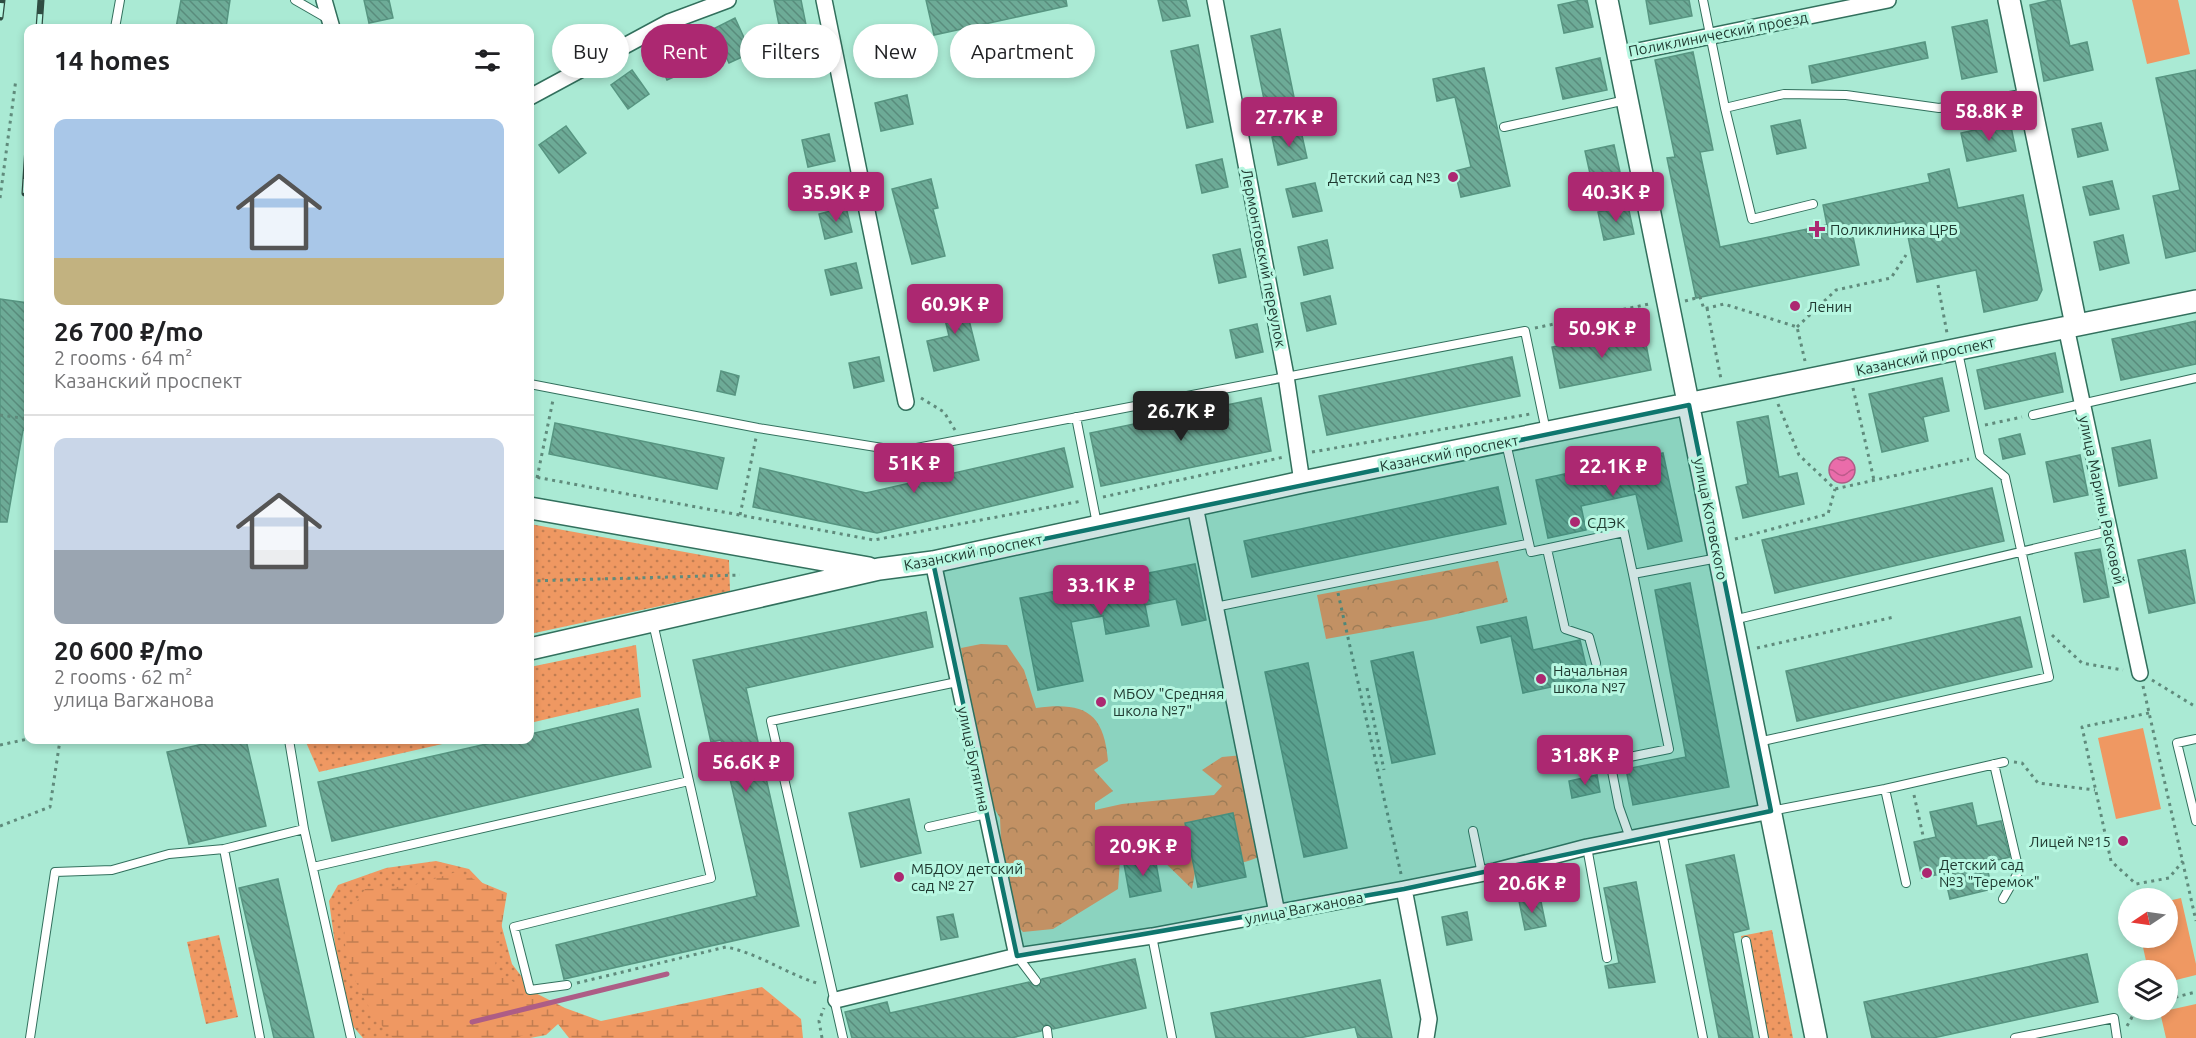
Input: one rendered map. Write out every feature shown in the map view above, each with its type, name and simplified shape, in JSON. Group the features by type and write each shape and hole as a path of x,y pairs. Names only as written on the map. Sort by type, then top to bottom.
{"street":[{"path":"324,0 330,24"},
{"path":"534,95 669,22 728,0"},
{"path":"824,0 905,395"},
{"name":"Лермонтовский переулок","path":"1215,0 1286,376 1302,482"},
{"name":"улица Котовского","path":"1607,0 1816,1038"},
{"name":"Поликлинический проезд","path":"1618,55 1888,0"},
{"name":"улица Марины Расковой","path":"2009,0 2071,326 2081,403 2140,673"},
{"name":"Казанский проспект","path":"534,648 879,569 933,562 1302,482 1506,442 1544,423 1958,350 2196,301"},
{"path":"1195,506 1277,913"},
{"name":"Казанский проспект","path":"534,509 879,569"},
{"name":"улица Бутягина","path":"933,562 1017,956"},
{"name":"улица Вагжанова","path":"834,994 1017,956 1152,936 1482,874 1587,847 1771,811"},
{"path":"1404,889 1429,1019 1426,1038"}],"lane":[{"path":"116,24 120,0"},
{"path":"295,0 330,24"},
{"path":"1703,0 1725,108 1752,219 1813,204"},
{"path":"1725,108 1784,94 1846,95 1939,108 2028,93"},
{"path":"1504,127 1628,100"},
{"path":"534,385 758,428 901,451 1525,331 1544,423"},
{"path":"1756,742 2049,677 2005,477 1980,456 1958,350"},
{"path":"2033,415 2196,378"},
{"path":"1076,417 1098,527"},
{"path":"1506,442 1527,544 1531,552 1624,532 1670,750 1610,761 1619,807 1630,838"},
{"path":"1732,621 2109,531"},
{"path":"1215,607 1527,544"},
{"path":"1547,549 1565,629 1589,637 1596,663"},
{"path":"1633,574 1719,557"},
{"path":"567,985 530,990 514,927 711,878 652,621"},
{"path":"843,1038 771,721 957,682"},
{"path":"2196,739 2177,743 2196,821"},
{"path":"290,744 304,829 351,1038"},
{"path":"1771,811 1789,805 1885,789 2004,762"},
{"path":"1994,764 2019,871 2003,899"},
{"path":"313,867 689,781"},
{"path":"1885,789 1906,883"},
{"path":"929,827 986,814"},
{"path":"30,1038 56,872 112,870 170,854 224,849 304,829"},
{"path":"1473,831 1482,874"},
{"path":"1662,832 1703,1038"},
{"path":"1587,847 1607,958"},
{"path":"224,849 260,1038"},
{"path":"1152,936 1173,1038"},
{"path":"1746,941 1764,1038"},
{"path":"1017,956 1036,981"},
{"path":"2015,1038 2114,1018 2117,1038"}],"path":[{"path":"0,198 16,80"},
{"path":"1797,327 1836,290 1891,278 1906,255"},
{"path":"1936,335 1947,333 1938,285"},
{"path":"1525,331 1700,297 1704,309 1724,304 1797,327"},
{"path":"1707,308 1721,379"},
{"path":"1797,327 1805,361"},
{"path":"1795,363 1816,358"},
{"path":"1687,396 1721,379 1732,377"},
{"path":"1852,386 1874,480"},
{"path":"537,478 555,389"},
{"path":"905,395 945,412 960,439"},
{"path":"1777,402 1799,455 1835,489"},
{"path":"0,415 24,418"},
{"path":"1973,428 2033,415"},
{"path":"534,477 874,540 1092,499 1298,455 1544,423"},
{"path":"740,515 758,428"},
{"path":"1835,489 1980,456"},
{"path":"1735,539 1828,514 1835,489"},
{"path":"534,581 740,575"},
{"path":"1336,583 1404,889"},
{"path":"1738,653 1894,617"},
{"path":"2036,619 2082,663 2140,673 2196,707"},
{"path":"2140,673 2196,921"},
{"path":"1367,688 1384,770"},
{"path":"2149,713 2082,727 2111,861 2136,884 2169,878 2183,861"},
{"path":"0,745 24,740"},
{"path":"0,826 50,807 59,744"},
{"path":"2004,762 2022,763 2038,783 2095,789"},
{"path":"1912,783 1924,840"},
{"path":"567,985 726,948 751,952 834,994 819,1021 822,1038"},
{"path":"2178,996 2196,992"}],"highlighted area":[{"path":"1689,405 1771,811 1404,889 1017,956 933,562"}],"green space":[{"path":"2132,0 2178,0 2190,54 2147,64"},
{"path":"534,525 729,560 730,591 534,633"},
{"path":"1498,561 1508,602 1431,620 1326,639 1317,595"},
{"path":"981,644 1007,645 1024,670 1036,708 1078,709 1096,721 1106,744 1108,761 1094,770 1113,791 1095,803 1095,810 1122,804 1214,795 1222,786 1202,770 1222,757 1243,755 1262,855 1246,862 1196,867 1192,889 1155,853 1120,860 1118,889 1053,929 1023,932 1014,922 1002,864 1000,818 990,801 967,690 961,648"},
{"path":"636,645 641,697 534,722 534,666"},
{"path":"2143,728 2161,809 2116,819 2098,738"},
{"path":"307,744 442,744 319,772"},
{"path":"436,861 469,869 493,894 512,964 558,1024 546,1035 530,1038 363,1038 345,1017 329,901 338,885 386,868"},
{"path":"456,872 507,893 494,972 565,1008 601,1021 762,987 801,1019 803,1038 569,1038 558,1024 515,1038 393,1038 374,1015 350,967 344,935 347,917 365,889 411,886"},
{"path":"2181,898 2196,964 2196,975 2178,980 2178,960 2146,960 2143,948 2178,948 2178,899"},
{"path":"1772,930 1793,1038 1760,1038 1741,936"},
{"path":"219,935 238,1017 206,1024 187,942"},
{"path":"2196,1004 2196,1038 2166,1038 2162,1020 2178,1020 2178,1008"}],"water":[{"path":"1842,457 1851,461 1855,470 1851,479 1842,483 1833,479 1829,470 1833,461"}],"building":[{"path":"181,0 230,0 227,24 177,24"},
{"path":"364,0 389,0 393,18 369,23"},
{"path":"774,0 801,0 806,24 779,24"},
{"path":"926,0 1066,0 1067,6 984,24 950,24 950,32 938,34 938,24 931,24"},
{"path":"1158,0 1186,0 1190,16 1163,21"},
{"path":"1587,0 1593,27 1564,33 1558,5"},
{"path":"1646,0 1689,0 1692,16 1650,24"},
{"path":"2060,0 2070,46 2087,42 2093,70 2044,81 2030,5"},
{"path":"735,18 740,29 740,58 729,63 728,24 723,24"},
{"path":"1987,20 1997,72 1962,79 1952,27"},
{"path":"1280,29 1295,102 1266,109 1251,36"},
{"path":"1925,42 1928,58 1812,83 1809,66"},
{"path":"1198,45 1213,122 1187,128 1171,51"},
{"path":"1693,52 1713,150 1700,152 1720,247 1827,225 1823,205 1930,182 1928,174 1949,169 1958,208 2023,195 2042,290 2037,300 1984,312 1976,270 1917,282 1905,221 1852,232 1859,265 1696,298 1667,158 1675,157 1655,60"},
{"path":"1600,58 1607,90 1563,99 1556,68"},
{"path":"1484,68 1510,186 1461,197 1455,171 1471,167 1455,97 1437,101 1433,79"},
{"path":"632,70 649,94 628,109 611,85 621,78 629,78 629,72"},
{"path":"2196,70 2196,251 2166,258 2153,196 2180,190 2156,78"},
{"path":"907,95 913,124 881,131 875,103"},
{"path":"1800,120 1806,148 1777,154 1771,126"},
{"path":"2010,122 2016,151 1967,161 1961,133"},
{"path":"2101,123 2108,150 2078,157 2072,129"},
{"path":"566,126 586,153 559,173 539,145"},
{"path":"1301,131 1307,158 1278,165 1272,137"},
{"path":"829,134 835,161 808,167 802,140"},
{"path":"1614,145 1620,172 1591,178 1585,151"},
{"path":"1222,159 1228,187 1202,193 1196,165"},
{"path":"931,179 938,208 933,209 945,256 912,264 892,189"},
{"path":"2112,181 2119,209 2090,215 2083,187"},
{"path":"1315,183 1322,211 1293,217 1286,189"},
{"path":"1628,206 1634,234 1604,240 1598,212"},
{"path":"846,207 852,232 825,239 819,214"},
{"path":"2123,235 2129,263 2100,270 2094,242"},
{"path":"1327,240 1333,268 1304,275 1298,247"},
{"path":"1240,249 1246,277 1219,283 1213,255"},
{"path":"856,263 862,288 831,295 825,270"},
{"path":"971,293 976,319 969,320 979,360 934,371 927,341 949,336 940,299"},
{"path":"1330,296 1336,324 1307,331 1301,303"},
{"path":"0,299 24,302 24,430 7,522 0,522"},
{"path":"2196,321 2196,364 2121,380 2112,339"},
{"path":"1257,324 1263,352 1236,358 1230,330"},
{"path":"1643,329 1651,370 1560,388 1552,347"},
{"path":"2055,353 2063,392 1985,409 1977,370"},
{"path":"879,357 884,381 854,388 849,363"},
{"path":"1512,357 1520,396 1327,435 1319,396"},
{"path":"721,371 739,376 735,395 717,391"},
{"path":"1942,378 1949,411 1923,417 1928,441 1882,452 1869,394"},
{"path":"1261,398 1271,451 1101,486 1090,433"},
{"path":"1768,416 1779,477 1797,473 1804,504 1743,518 1736,487 1748,484 1737,422"},
{"path":"555,423 724,458 717,489 549,454"},
{"path":"2020,434 2025,454 2003,459 1999,439"},
{"path":"2150,440 2157,478 2119,486 2112,448"},
{"path":"1064,448 1073,487 877,533 753,507 760,468 866,493"},
{"path":"1663,453 1682,541 1648,549 1636,494 1581,506 1586,530 1548,538 1536,480"},
{"path":"2080,455 2088,495 2054,502 2046,462"},
{"path":"1498,487 1506,524 1252,577 1244,541"},
{"path":"1992,488 2004,541 1775,593 1762,540"},
{"path":"2100,549 2109,597 2084,602 2075,553"},
{"path":"2185,550 2195,603 2149,613 2138,560"},
{"path":"1195,564 1206,620 1182,625 1176,599 1145,605 1149,626 1106,634 1103,616 1071,622 1083,681 1038,690 1020,598"},
{"path":"1690,583 1729,787 1633,805 1626,769 1686,757 1655,590"},
{"path":"926,612 933,647 746,688 799,926 564,979 556,945 757,896 721,740 711,742 693,660"},
{"path":"1526,617 1533,650 1580,640 1589,679 1523,693 1511,636 1481,643 1477,627"},
{"path":"2020,617 2032,667 1797,721 1786,671"},
{"path":"1413,652 1435,754 1392,763 1371,661"},
{"path":"1308,663 1347,848 1304,857 1265,672"},
{"path":"638,709 651,767 332,841 318,782 486,744 534,744 534,733"},
{"path":"203,744 247,744 266,826 189,844 167,752"},
{"path":"1597,775 1600,792 1572,798 1569,781"},
{"path":"909,799 921,853 861,867 849,813"},
{"path":"1972,803 1977,826 2001,821 2010,857 1986,863 1992,889 1950,899 1944,873 1922,878 1914,842 1936,837 1930,812"},
{"path":"1233,813 1246,877 1198,887 1185,823"},
{"path":"1734,855 1749,929 1733,933 1753,1038 1719,1038 1686,865"},
{"path":"1155,858 1161,891 1130,897 1124,864"},
{"path":"278,879 314,1038 274,1038 239,888"},
{"path":"1636,882 1655,982 1609,988 1605,966 1619,963 1604,888"},
{"path":"1540,897 1546,926 1525,930 1519,901"},
{"path":"1467,912 1472,940 1447,945 1442,917"},
{"path":"953,914 958,937 941,940 937,917"},
{"path":"2087,954 2098,1002 1933,1038 1872,1038 1864,1002"},
{"path":"1135,959 1146,1008 1053,1029 1046,1024 1041,1031 1011,1038 852,1038 845,1012 887,1002 890,1013 1029,982 1037,987 1042,979"},
{"path":"1380,980 1392,1038 1358,1038 1355,1027 1299,1038 1216,1038 1211,1013"}],"waterway":[{"path":"472,1022 667,974"}],"railway":[{"path":"0,17 2,0"},
{"path":"39,24 41,0"}],"place":[{"name":"Детский сад №3","path":"1453,177"},
{"name":"Поликлиника ЦРБ","path":"1817,229"},
{"name":"Ленин","path":"1795,306"},
{"name":"СДЭК","path":"1575,522"},
{"name":"Начальная школа №7","path":"1541,679"},
{"name":"МБОУ \"Средняя школа №7\"","path":"1101,702"},
{"name":"Лицей №15","path":"2123,841"},
{"name":"Детский сад №3 \"Теремок\"","path":"1927,873"},
{"name":"МБДОУ детский сад № 27","path":"899,877"}]}
